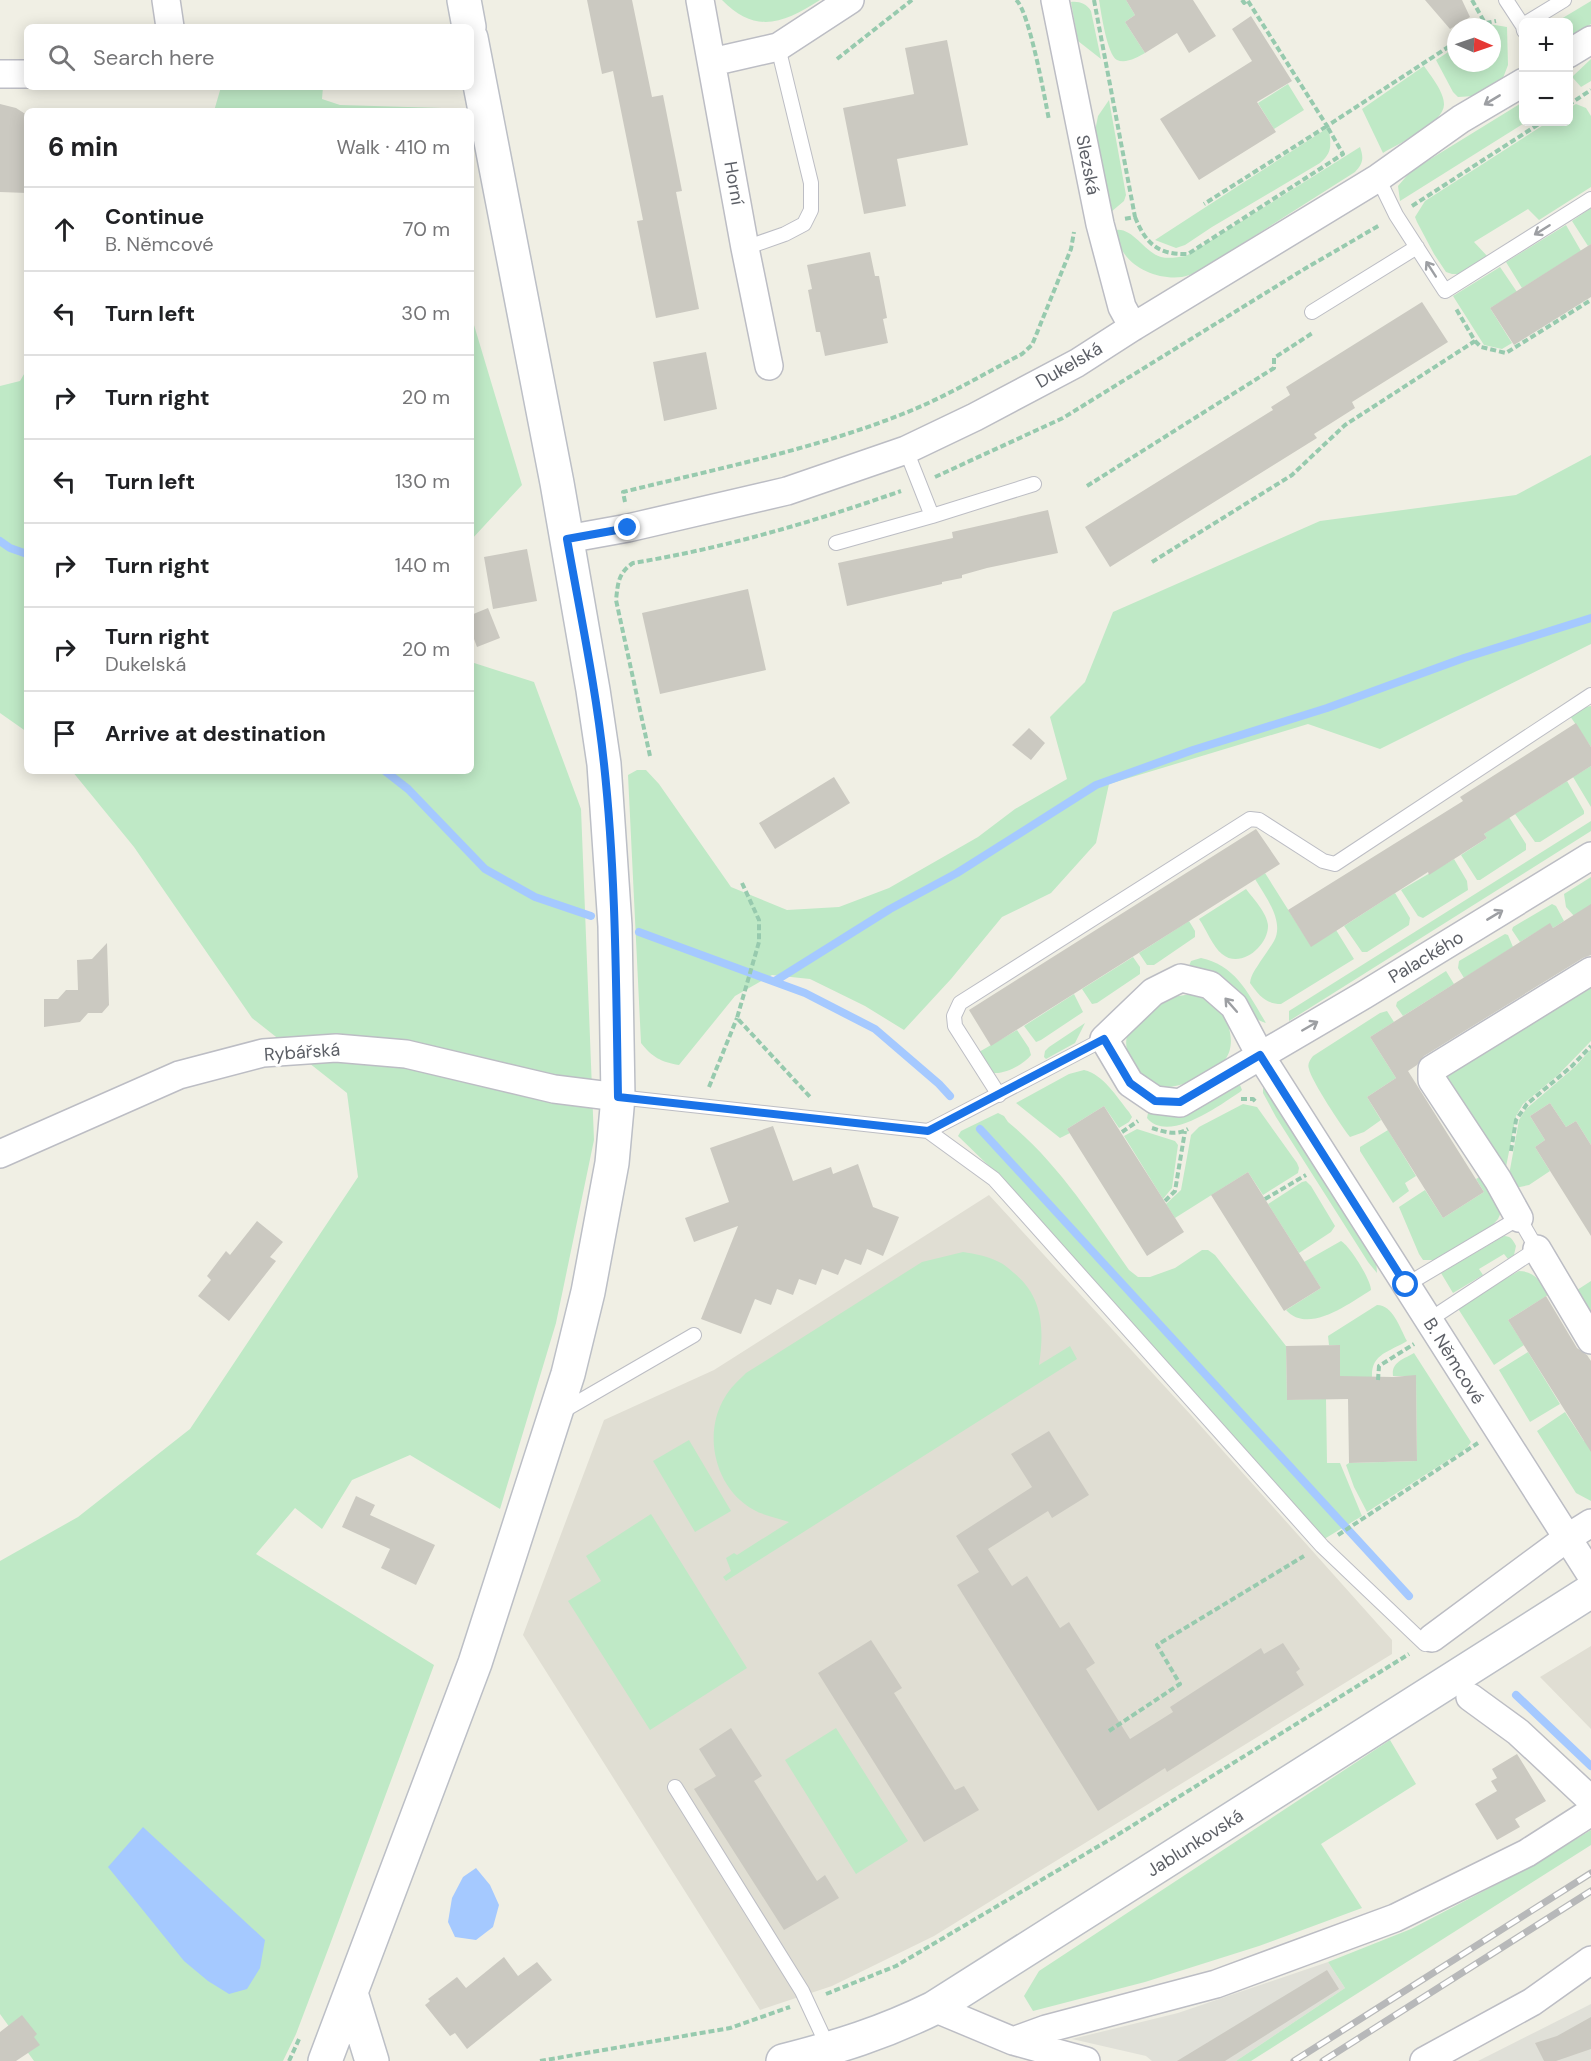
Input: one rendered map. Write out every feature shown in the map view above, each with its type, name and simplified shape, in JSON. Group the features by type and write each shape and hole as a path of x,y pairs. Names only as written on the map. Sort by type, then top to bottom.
{"main road":[{"path":"464,0 468,24"},
{"path":"325,2061 475,1663 568,1374 588,1292 612,1163 618,1097 615,926 604,764 567,539 474,54"},
{"name":"Jablunkovská","path":"783,2061 829,2049 896,2026 934,2008 1591,1591"},
{"path":"351,1993 372,2061"}],"street":[{"path":"166,0 170,24"},
{"name":"Horní","path":"700,0 769,366"},
{"path":"712,62 778,47 850,0"},
{"name":"Slezská","path":"1055,0 1102,233 1122,307 1133,327"},
{"path":"1573,51 1591,40"},
{"path":"0,74 24,74"},
{"name":"Dukelská","path":"567,539 628,528 787,491 906,450 975,417 1077,363 1378,178 1461,119 1519,85"},
{"name":"Palackého","path":"1260,1055 1364,995 1591,856"},
{"path":"1519,1218 1432,1080 1432,1069 1591,971"},
{"path":"1181,978 1210,985 1234,1006 1260,1055 1180,1102 1155,1101 1130,1083 1104,1039 1153,992 1181,978"},
{"name":"Rybářská","path":"0,1154 179,1075 263,1053 336,1048 406,1054 554,1089 618,1097"},
{"name":"B. Němcové","path":"1260,1055 1406,1285 1419,1328 1487,1437 1567,1538 1591,1575"},
{"path":"1537,1249 1591,1340"},
{"path":"1429,1641 1567,1538 1591,1523"},
{"path":"1470,1697 1518,1732 1591,1800"},
{"path":"1013,2041 1216,1984 1395,1918 1527,1853 1591,1812"},
{"path":"1424,2061 1532,2002 1591,1960"},
{"path":"934,2008 1013,2041 1086,2061"}],"lane":[{"path":"1506,0 1519,20"},
{"path":"1535,18 1564,0"},
{"path":"745,248 785,234 804,224 811,210 812,183 778,47"},
{"path":"1378,178 1396,215 1445,291 1591,199"},
{"path":"1312,312 1417,247"},
{"path":"906,450 932,516"},
{"path":"836,543 1034,484"},
{"path":"999,1095 955,1026 954,1016 960,1003 1250,819 1259,820 1323,861 1335,864 1591,695"},
{"path":"928,1131 1104,1039"},
{"path":"618,1097 928,1131 994,1179 1322,1546 1429,1641"},
{"path":"1406,1285 1519,1218 1537,1249 1419,1328"},
{"path":"554,1416 694,1335"},
{"path":"675,1787 802,1991 829,2049"}],"path":[{"path":"837,59 912,0"},
{"path":"1016,0 1021,4 1028,25 1051,127"},
{"path":"1094,0 1135,217 1142,234 1152,246 1172,255 1188,254 1343,154 1248,0 1244,3 1242,0"},
{"path":"1472,0 1482,18"},
{"path":"1204,204 1447,48"},
{"path":"1573,102 1591,90"},
{"path":"1396,215 1536,126"},
{"path":"1114,221 1135,217"},
{"path":"625,504 623,492 777,454 902,415 1022,354 1032,345 1071,249 1074,229 1080,228"},
{"path":"1445,291 1480,347 1506,354 1591,300"},
{"path":"1086,486 1274,368 1274,358 1321,327"},
{"path":"1152,562 1292,475 1346,425 1475,341"},
{"path":"633,563 624,569 618,582 616,600 650,756"},
{"path":"702,1106 737,1018 759,942 759,920 742,883"},
{"path":"737,1018 833,1120"},
{"path":"1503,1190 1516,1120 1527,1104 1572,1066 1591,1046"},
{"path":"1239,1100 1253,1099 1260,1105"},
{"path":"1134,1113 1139,1121 1151,1128 1168,1133 1181,1133 1196,1124"},
{"path":"1122,1132 1139,1121"},
{"path":"1165,1201 1175,1191 1185,1130"},
{"path":"1301,1165 1311,1181"},
{"path":"1265,1199 1307,1174"},
{"path":"1378,1380 1379,1366 1415,1343 1419,1328"},
{"path":"1415,1343 1421,1353"},
{"path":"1482,1453 1487,1437"},
{"path":"1334,1538 1487,1437"},
{"path":"1109,1731 1180,1684 1157,1645 1322,1546"},
{"path":"540,2061 730,2028 896,1966 1114,1837 1429,1641"}],"shaded area":[{"path":"989,1195 1190,1414 1392,1640 1392,1654 934,1936 832,1986 760,2010 523,1635 604,1420 714,1370"},
{"path":"1591,1646 1591,1729 1540,1677"},
{"path":"1328,1962 1345,1988 1236,2061 1152,2061 1146,2056 1072,2039 1178,2013"},
{"path":"1591,2004 1591,2061 1478,2061"}],"green space":[{"path":"722,0 820,0 794,15 770,22 747,18 734,11"},
{"path":"1099,0 1126,0 1135,15 1125,22 1145,53 1132,60 1124,61 1117,60 1113,56 1105,33"},
{"path":"1591,1 1591,24 1573,35 1573,18 1563,18"},
{"path":"1071,2 1082,3 1091,11 1101,59 1078,41"},
{"path":"1501,26 1507,27 1508,65 1503,78 1475,96 1458,97 1436,60 1447,53 1447,72 1501,72"},
{"path":"1591,59 1591,81 1581,87 1573,76"},
{"path":"1424,66 1442,94 1444,104 1442,111 1420,132 1383,153 1362,109"},
{"path":"1288,84 1304,110 1274,129 1258,103"},
{"path":"220,90 323,90 322,99 340,105 442,108 215,108"},
{"path":"1109,100 1126,195 1124,201 1111,212 1095,131 1098,116"},
{"path":"1519,104 1520,126 1400,201 1398,186 1411,171"},
{"path":"1576,104 1586,108 1591,116 1591,187 1539,220 1528,209 1474,242 1489,258 1464,274 1446,272 1415,217 1425,201 1542,126 1573,126 1573,106"},
{"path":"1329,127 1329,151 1320,163 1185,245 1176,248 1155,240"},
{"path":"1360,147 1362,161 1355,172 1190,275 1164,277 1155,275 1132,262 1120,246 1115,230 1127,232 1161,257 1186,256"},
{"path":"1591,208 1591,244 1588,246 1572,221"},
{"path":"1566,225 1581,251 1522,288 1506,262"},
{"path":"1500,267 1517,292 1490,308 1512,343 1502,349 1484,345 1453,296"},
{"path":"474,325 522,485 474,537"},
{"path":"24,374 24,730 0,713 0,386 20,381"},
{"path":"1591,455 1591,644 1380,749 1308,724 1109,784 1096,843 1051,893 1002,917 951,979 904,1030 865,1006 810,979 772,975 735,996 679,1065 657,1058 641,1043 628,775 637,770 646,770 659,784 731,887 787,910 839,907 889,888 978,837 1015,809 1067,779 1050,717 1085,682 1113,612 1320,521 1516,495"},
{"path":"474,663 534,682 581,809 594,1140 556,1323 500,1509 410,1455 352,1480 322,1529 295,1508 256,1554 434,1665 296,2034 283,2061 34,2061 0,2014 0,1561 78,1517 190,1429 358,1177 347,1093 252,1018 134,847 74,774 474,774"},
{"path":"1591,706 1591,747 1570,716"},
{"path":"1591,766 1591,807 1573,777"},
{"path":"1567,781 1584,814 1540,842 1535,842 1515,814"},
{"path":"1509,817 1526,844 1526,850 1477,880 1461,855 1487,838 1484,834"},
{"path":"1591,821 1591,831 1289,1021 1289,1011"},
{"path":"1454,859 1467,881 1468,890 1423,918 1418,916 1401,890"},
{"path":"1265,873 1311,946 1336,930 1354,959 1281,1004 1267,1001 1250,983 1251,977 1277,933 1272,909 1255,879"},
{"path":"1591,877 1591,905 1574,916 1566,907 1564,894"},
{"path":"1246,889 1265,916 1268,925 1267,933 1253,953 1237,959 1229,958 1216,947 1199,919"},
{"path":"1395,893 1410,918 1409,925 1367,952 1362,952 1344,926"},
{"path":"1552,904 1556,906 1564,921 1553,928 1550,924 1520,942 1512,930 1513,927"},
{"path":"1189,921 1195,931 1195,937 1154,965 1147,965 1139,953"},
{"path":"1505,934 1508,935 1513,947 1464,978 1458,968 1459,961"},
{"path":"1133,957 1140,967 1140,974 1097,1003 1092,1004 1082,989"},
{"path":"1201,958 1224,967 1232,974 1247,992 1266,1023 1251,1014 1235,989 1220,976 1189,966 1191,961"},
{"path":"1446,971 1454,984 1403,1016 1396,1006 1397,1002"},
{"path":"1591,988 1591,1041 1558,1075 1523,1104 1516,1116 1505,1172 1442,1075 1542,1013 1563,1005"},
{"path":"1074,994 1083,1012 1036,1042 1024,1026"},
{"path":"1191,994 1211,1001 1225,1017 1231,1039 1229,1054 1219,1066 1188,1082 1170,1087 1152,1084 1137,1070 1126,1047 1131,1023 1167,998"},
{"path":"1387,1011 1394,1022 1370,1037 1396,1078 1367,1097 1381,1120 1364,1132 1350,1137 1315,1083 1309,1064 1313,1056 1380,1013"},
{"path":"1085,1023 1075,1043 1046,1059 1044,1057 1049,1047"},
{"path":"1017,1030 1031,1055 1014,1068 994,1073 979,1052"},
{"path":"1591,1049 1591,1145 1576,1121 1566,1127 1550,1103 1530,1116 1545,1140 1535,1147 1550,1171 1529,1185 1515,1188 1509,1175 1519,1120 1526,1109 1576,1066"},
{"path":"1084,1070 1098,1076 1109,1087 1132,1117 1129,1122 1119,1128 1104,1106 1067,1129 1070,1133 1060,1138 1016,1103 1069,1074"},
{"path":"1240,1085 1242,1090 1231,1098 1194,1120 1180,1125 1168,1127 1156,1125 1147,1118 1148,1113 1161,1115 1185,1113 1205,1105"},
{"path":"1263,1088 1266,1089 1376,1259 1377,1273 1276,1117 1263,1093"},
{"path":"1243,1104 1257,1107 1297,1163 1298,1173 1263,1195 1248,1172 1175,1218 1166,1204 1181,1190 1191,1135 1199,1127"},
{"path":"998,1113 1004,1116 1059,1173 1129,1270 1138,1277 1150,1277 1175,1268 1202,1250 1208,1250 1215,1255 1286,1346 1287,1400 1326,1399 1327,1463 1340,1463 1362,1516 1321,1541 1101,1296 992,1169 958,1136 961,1131"},
{"path":"1137,1129 1175,1141 1178,1145 1172,1188 1163,1199 1124,1136"},
{"path":"1388,1130 1416,1176 1405,1183 1409,1191 1393,1203 1360,1151 1360,1147"},
{"path":"1485,1174 1503,1208 1498,1219 1490,1228 1436,1260 1423,1260 1399,1207 1425,1190 1443,1218 1484,1192 1476,1179"},
{"path":"1306,1181 1335,1226 1331,1232 1299,1253 1268,1204"},
{"path":"1504,1236 1513,1240 1516,1246 1514,1255 1508,1259 1504,1254 1479,1269 1483,1275 1453,1293 1441,1273"},
{"path":"1341,1241 1359,1264 1368,1279 1371,1290 1329,1314 1306,1319 1295,1317 1286,1310 1321,1288 1304,1262"},
{"path":"963,1252 995,1260 1024,1282 1040,1315 1039,1365 1070,1346 1077,1359 726,1581 723,1577 731,1571 726,1558 734,1553 737,1555 789,1522 758,1512 741,1501 730,1489 722,1475 716,1459 714,1427 727,1394 746,1373 922,1262"},
{"path":"1519,1271 1533,1275 1548,1295 1508,1320 1524,1345 1494,1365 1457,1307"},
{"path":"1591,1281 1591,1318 1574,1292"},
{"path":"1377,1305 1383,1306 1392,1313 1407,1341 1378,1358 1372,1369 1372,1377 1339,1380 1340,1345 1329,1345 1328,1336"},
{"path":"1528,1352 1560,1404 1530,1422 1499,1370"},
{"path":"1414,1353 1471,1442 1467,1448 1367,1512 1346,1465 1349,1463 1417,1461 1416,1376 1393,1376 1396,1364"},
{"path":"1565,1412 1584,1441 1591,1438 1591,1501 1576,1493 1537,1431"},
{"path":"689,1440 731,1511 695,1532 653,1461"},
{"path":"651,1514 747,1668 650,1730 568,1601 601,1581 586,1556"},
{"path":"836,1728 908,1841 856,1874 785,1760"},
{"path":"1390,1740 1416,1784 1321,1844 1362,1908 1259,1946 1145,1982 1033,2011 1024,1996 1039,1971"},
{"path":"1591,1830 1591,1845 1251,2061 1236,2061 1345,1988 1328,1962 1411,1929 1530,1867"}],"water":[{"path":"143,1827 265,1940 260,1968 247,1989 229,1994 208,1981 184,1961 108,1867"},
{"path":"476,1868 490,1885 499,1905 493,1927 476,1940 455,1937 448,1922 452,1898 463,1877"}],"building":[{"path":"587,0 632,0 652,97 663,95 682,191 676,192 699,309 656,318 637,221 643,220 613,71 602,74"},
{"path":"1126,0 1193,0 1216,36 1189,53 1177,33 1145,53 1125,22 1135,15"},
{"path":"1425,0 1462,0 1470,17 1447,18 1447,26"},
{"path":"1251,16 1292,81 1257,102 1276,132 1199,180 1160,119 1252,61 1232,29"},
{"path":"947,40 968,145 897,159 906,206 864,214 843,108 914,94 905,48"},
{"path":"0,104 16,108 24,113 24,193 0,192"},
{"path":"1591,244 1591,297 1514,345 1490,308"},
{"path":"870,252 875,276 879,276 887,318 883,319 888,343 825,356 820,332 816,332 808,290 812,289 807,265"},
{"path":"1422,302 1448,342 1352,402 1355,408 1314,434 1317,438 1110,567 1085,527 1273,410 1271,407 1290,395 1286,387"},
{"path":"706,352 717,409 664,421 653,362"},
{"path":"1048,510 1058,553 987,568 962,575 962,578 942,582 942,584 847,606 838,563 953,538 952,532"},
{"path":"527,549 537,601 493,609 484,557"},
{"path":"748,589 766,670 660,694 642,613"},
{"path":"488,608 500,638 477,647 474,639 474,614"},
{"path":"1576,723 1591,747 1591,766 1484,834 1487,838 1429,875 1428,872 1311,947 1288,910 1463,801 1460,797"},
{"path":"1029,728 1045,743 1031,760 1012,745"},
{"path":"834,777 850,803 775,849 759,823"},
{"path":"1256,829 1280,864 991,1046 969,1010"},
{"path":"1591,904 1591,955 1424,1056 1408,1071 1484,1192 1443,1218 1367,1097 1396,1078 1370,1037 1550,923 1553,928"},
{"path":"107,943 109,1005 102,1013 88,1013 80,1022 44,1027 44,999 58,999 66,990 78,990 77,960 92,959"},
{"path":"1550,1103 1566,1127 1576,1121 1591,1145 1591,1236 1535,1147 1545,1140 1530,1116"},
{"path":"1104,1106 1184,1232 1147,1256 1067,1129"},
{"path":"773,1126 793,1181 831,1167 833,1174 858,1164 873,1207 899,1217 883,1256 867,1249 861,1265 845,1259 838,1275 822,1269 816,1285 799,1279 793,1295 777,1289 771,1305 755,1299 741,1334 701,1319 738,1226 694,1242 685,1218 729,1202 710,1148"},
{"path":"1248,1172 1321,1288 1284,1311 1211,1195"},
{"path":"257,1221 283,1242 270,1257 276,1261 229,1321 198,1296 211,1280 207,1276 226,1251 230,1255"},
{"path":"1546,1296 1577,1348 1591,1361 1591,1452 1508,1320"},
{"path":"1340,1345 1340,1376 1416,1375 1417,1461 1349,1463 1348,1399 1287,1400 1286,1346"},
{"path":"1049,1431 1089,1495 1052,1518 1048,1511 988,1549 1012,1586 1027,1576 1060,1628 1069,1622 1095,1663 1086,1669 1130,1739 1173,1712 1170,1707 1261,1648 1264,1654 1283,1643 1300,1669 1296,1672 1304,1685 1167,1772 1165,1768 1098,1811 957,1585 979,1572 956,1536 1032,1487 1011,1454"},
{"path":"356,1496 375,1505 370,1515 435,1545 416,1585 381,1568 390,1549 342,1527"},
{"path":"871,1640 902,1688 894,1693 955,1790 964,1786 979,1810 924,1842 818,1673"},
{"path":"731,1728 762,1776 754,1781 817,1881 825,1875 839,1898 784,1930 694,1789 716,1776 699,1749"},
{"path":"1517,1754 1546,1801 1515,1819 1520,1827 1497,1840 1475,1804 1497,1791 1491,1781 1497,1778 1492,1769"},
{"path":"504,1957 518,1976 537,1962 552,1980 467,2049 455,2033 450,2036 425,2005 430,2001 428,1999 457,1977 466,1988"},
{"path":"1327,1970 1339,1989 1225,2061 1177,2061"},
{"path":"22,2015 37,2034 34,2037 40,2045 16,2061 0,2061 0,2032"},
{"path":"1591,2017 1591,2049 1556,2061 1544,2061 1535,2043 1557,2036"}],"waterway":[{"path":"0,541 10,548 24,553"},
{"path":"775,981 890,909 957,873 1096,785 1193,750 1327,708 1464,658 1591,618"},
{"path":"389,774 408,789 485,869 535,897 591,916"},
{"path":"639,932 805,993 875,1029 950,1096"},
{"path":"980,1129 1409,1596"},
{"path":"1516,1695 1591,1766"}],"railway":[{"path":"1294,2061 1591,1873"},
{"path":"1323,2061 1591,1891"}],"route":[{"path":"628,528 567,539 604,764 615,926 618,1097 928,1131 1104,1039 1130,1083 1155,1101 1180,1102 1260,1055 1406,1285"}]}
